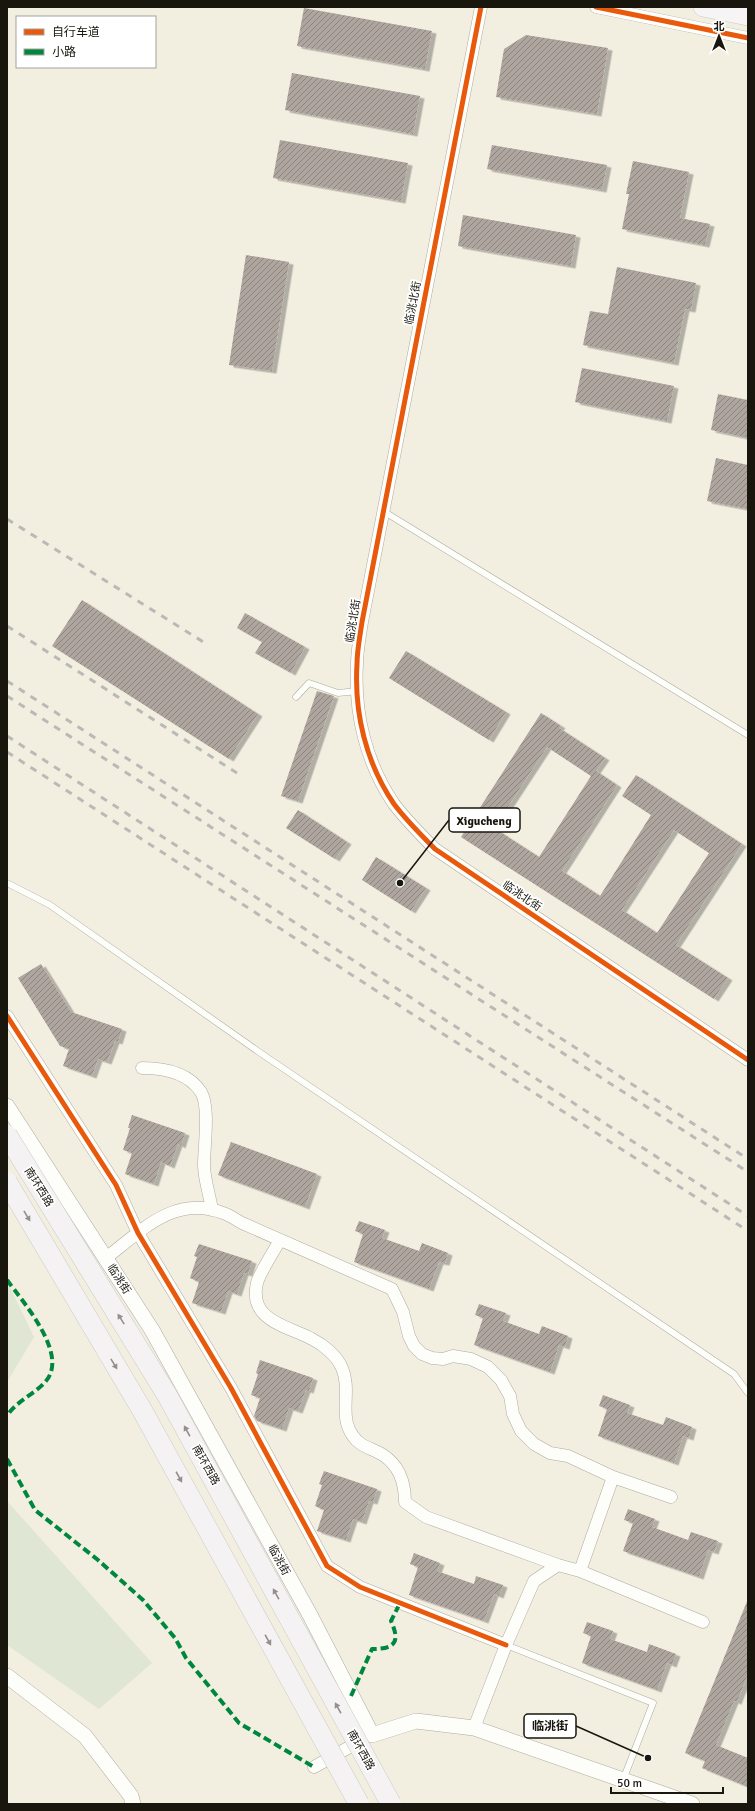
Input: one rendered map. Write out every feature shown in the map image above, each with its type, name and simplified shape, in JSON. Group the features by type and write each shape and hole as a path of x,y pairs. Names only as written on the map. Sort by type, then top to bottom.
{"highway":[{"name":"南环西路","path":"7,1135 167,1395 391,1804"},
{"path":"7,1182 142,1410 359,1804"}],"main road":[{"path":"703,7 748,16"}],"street":[{"name":"临洮北街","path":"481,7 362,622 357,664 360,720 366,749 394,804 416,830 435,849 748,1060"},
{"path":"596,7 748,38"},
{"path":"7,1016 116,1185 138,1234 231,1388 327,1566 360,1587 506,1645"},
{"path":"142,1068 159,1068 175,1072 190,1080 202,1093 206,1120 204,1167 212,1210"},
{"name":"临洮街","path":"7,1106 156,1337 310,1616 372,1735"},
{"path":"106,1258 161,1216 181,1209 203,1208 223,1213 242,1223 392,1289 403,1312 409,1336 414,1346 422,1354 432,1358 443,1359 453,1356 471,1359 488,1367 501,1380 510,1396 513,1414 521,1430 534,1444 550,1453 568,1456 613,1477 671,1497"},
{"path":"280,1240 258,1282 256,1293 258,1305 264,1315 273,1323 314,1339 330,1351 342,1368 347,1387 346,1418 348,1428 361,1444 383,1455 393,1464 401,1475 405,1488 405,1502 426,1517 558,1566 580,1571 703,1622"},
{"path":"580,1571 613,1477"},
{"path":"474,1728 506,1645 534,1581 558,1566"},
{"path":"7,1676 85,1736 130,1796 133,1804"},
{"path":"314,1767 372,1735 416,1721 474,1728 688,1803"}],"lane":[{"path":"383,511 748,735"},
{"path":"296,698 309,683 338,693 358,691"},
{"path":"7,883 50,905 260,1052 734,1374 748,1393"},
{"path":"506,1645 653,1703 623,1780"}],"green space":[{"path":"7,1281 34,1337 7,1382"},
{"path":"7,1501 152,1663 99,1709 7,1645"}],"building":[{"path":"304,8 432,31 425,69 297,46"},
{"path":"526,35 608,48 597,114 496,97 504,49"},
{"path":"292,73 420,96 413,134 285,110"},
{"path":"280,140 408,163 401,201 273,178"},
{"path":"492,145 607,165 602,190 487,169"},
{"path":"633,161 689,172 680,218 710,224 705,245 622,229 629,194 626,194"},
{"path":"463,215 576,235 571,266 458,246"},
{"path":"246,255 289,262 272,371 229,365"},
{"path":"617,267 696,283 691,310 685,309 674,363 583,345 590,311 608,314"},
{"path":"582,368 674,386 667,421 575,402"},
{"path":"718,394 748,400 748,438 711,430"},
{"path":"716,458 748,465 748,509 707,501"},
{"path":"82,600 258,714 229,759 52,646"},
{"path":"245,613 305,647 291,673 255,653 262,642 237,628"},
{"path":"406,651 506,712 489,740 389,678"},
{"path":"317,691 334,696 298,801 281,796"},
{"path":"541,713 561,726 559,728 605,758 596,771 617,785 562,871 600,896 651,815 622,796 636,775 742,844 676,945 728,978 714,999 461,837","holes":["547,747 591,776 539,857 494,828","674,830 709,853 657,933 622,910"]},
{"path":"298,810 347,842 335,859 286,828"},
{"path":"376,857 426,888 411,911 362,880"},
{"path":"41,964 71,1012 122,1029 118,1042 115,1041 107,1062 98,1059 92,1076 63,1066 69,1049 60,1046 18,978"},
{"path":"132,1115 185,1133 181,1146 178,1144 170,1166 161,1162 154,1184 125,1174 132,1153 123,1150 130,1128 128,1128"},
{"path":"231,1142 317,1174 305,1207 218,1175"},
{"path":"359,1221 385,1230 382,1238 419,1251 422,1243 448,1253 445,1263 439,1262 429,1289 354,1262 363,1234 355,1231"},
{"path":"199,1244 252,1261 248,1274 244,1273 237,1294 228,1291 221,1312 192,1303 199,1282 190,1278 197,1257 194,1256"},
{"path":"479,1304 506,1313 503,1321 539,1334 542,1326 568,1336 565,1347 559,1345 550,1372 474,1345 483,1318 475,1315"},
{"path":"260,1360 313,1378 309,1391 306,1390 298,1411 289,1408 282,1429 257,1421 254,1416 260,1398 251,1395 258,1374 256,1373"},
{"path":"603,1395 630,1405 627,1413 663,1425 666,1417 692,1427 689,1438 683,1436 674,1463 598,1436 607,1409 599,1406"},
{"path":"324,1471 377,1489 373,1502 369,1501 362,1522 353,1519 346,1540 317,1531 324,1510 315,1506 322,1485 319,1484"},
{"path":"628,1509 655,1519 652,1527 688,1540 691,1532 718,1541 714,1552 708,1550 699,1577 623,1551 633,1523 624,1520"},
{"path":"414,1553 440,1563 437,1571 474,1584 476,1576 503,1585 499,1596 494,1594 484,1621 409,1595 418,1567 410,1564"},
{"path":"748,1599 748,1674 737,1702 734,1701 716,1745 748,1758 748,1787 702,1768 705,1761 685,1753"},
{"path":"587,1622 613,1631 610,1639 647,1652 649,1644 676,1654 672,1665 667,1663 657,1690 582,1663 591,1636 583,1633"}],"railway":[{"path":"7,519 205,643"},
{"path":"7,626 240,775"},
{"path":"7,681 748,1159"},
{"path":"7,696 748,1172"},
{"path":"7,736 748,1216"},
{"path":"7,752 748,1231"}],"marked path":[{"path":"7,1280 41,1329 48,1343 52,1357 52,1370 46,1381 15,1406 7,1416"},
{"path":"7,1459 35,1510 98,1560 143,1600 175,1638 186,1658 239,1723 314,1767"},
{"path":"351,1696 372,1649 386,1648 394,1643 395,1635 391,1621 400,1603"}],"cycle path":[{"path":"481,7 362,622 358,654 357,682 360,719 364,737 376,772 394,804 435,849 748,1060"},
{"path":"596,7 748,38"},
{"path":"7,1016 116,1185 138,1233 231,1388 327,1566 360,1587 506,1645"}],"place":[{"name":"Xigucheng","path":"400,883"},
{"name":"临洮街","path":"648,1758"}]}
